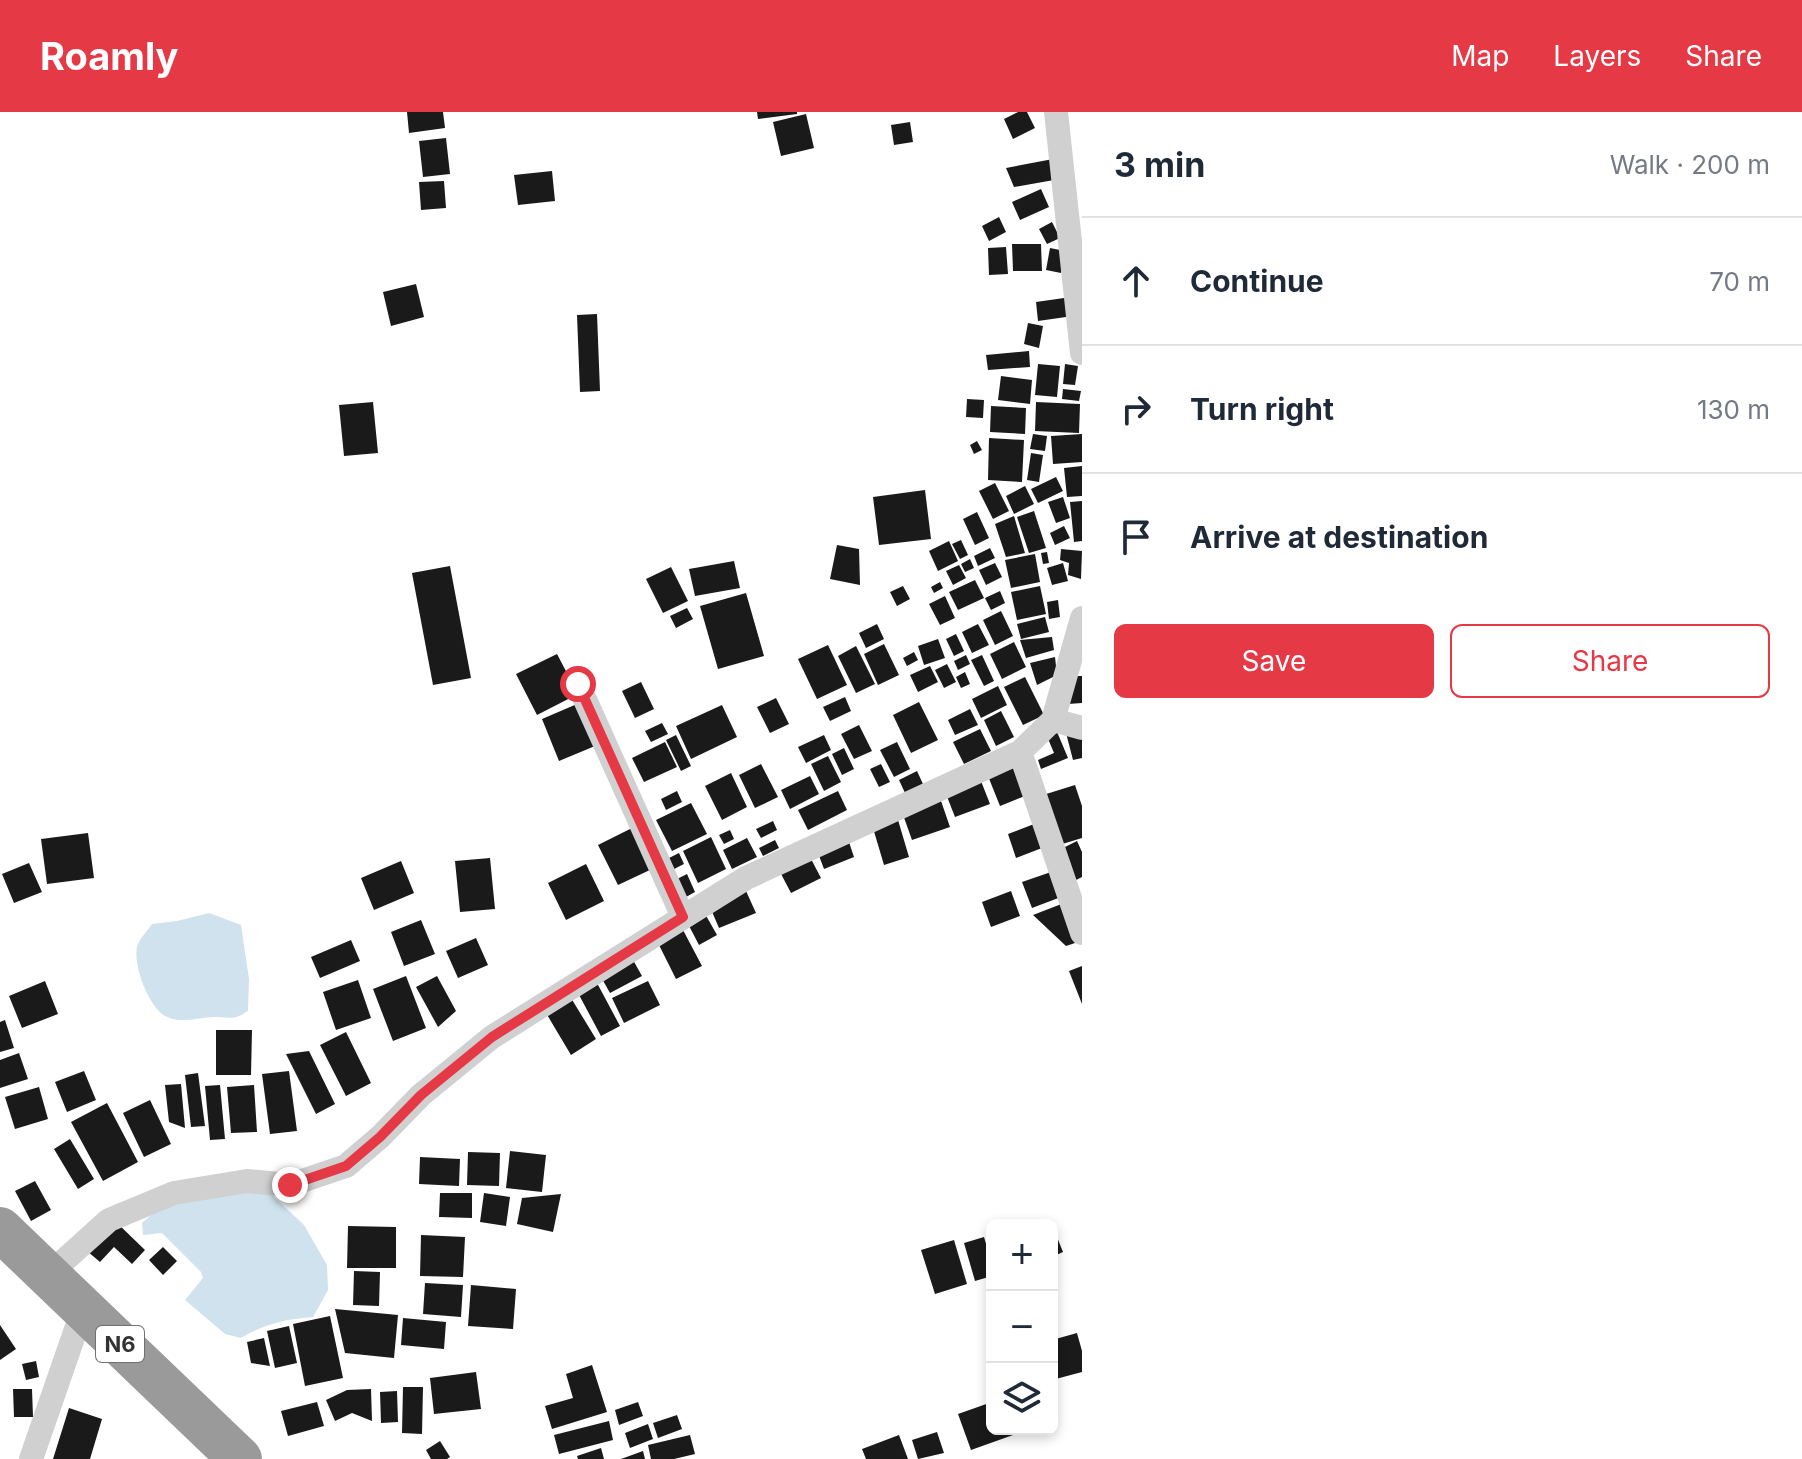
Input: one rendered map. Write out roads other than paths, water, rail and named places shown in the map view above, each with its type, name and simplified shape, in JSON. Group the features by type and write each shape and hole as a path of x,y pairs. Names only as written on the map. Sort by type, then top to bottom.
{"highway":[{"name":"N6","path":"0,1229 240,1459"}],"street":[{"path":"1056,112 1082,353"},
{"path":"48,1275 109,1220 174,1193 247,1181 290,1185 346,1166 421,1095 492,1037 746,878 1020,752 1053,720 1082,618"},
{"path":"578,684 683,917"},
{"path":"1053,720 1082,728"},
{"path":"1020,752 1082,933"},
{"path":"31,1459 83,1309"}],"water":[{"path":"209,913 241,925 249,979 248,1011 234,1017 183,1020 165,1016 147,993 139,972 138,944 152,924"},
{"path":"237,1188 272,1195 304,1225 327,1265 328,1290 313,1317 276,1323 241,1338 225,1334 185,1300 203,1278 201,1272 162,1233 143,1235 142,1223 167,1201"}]}
